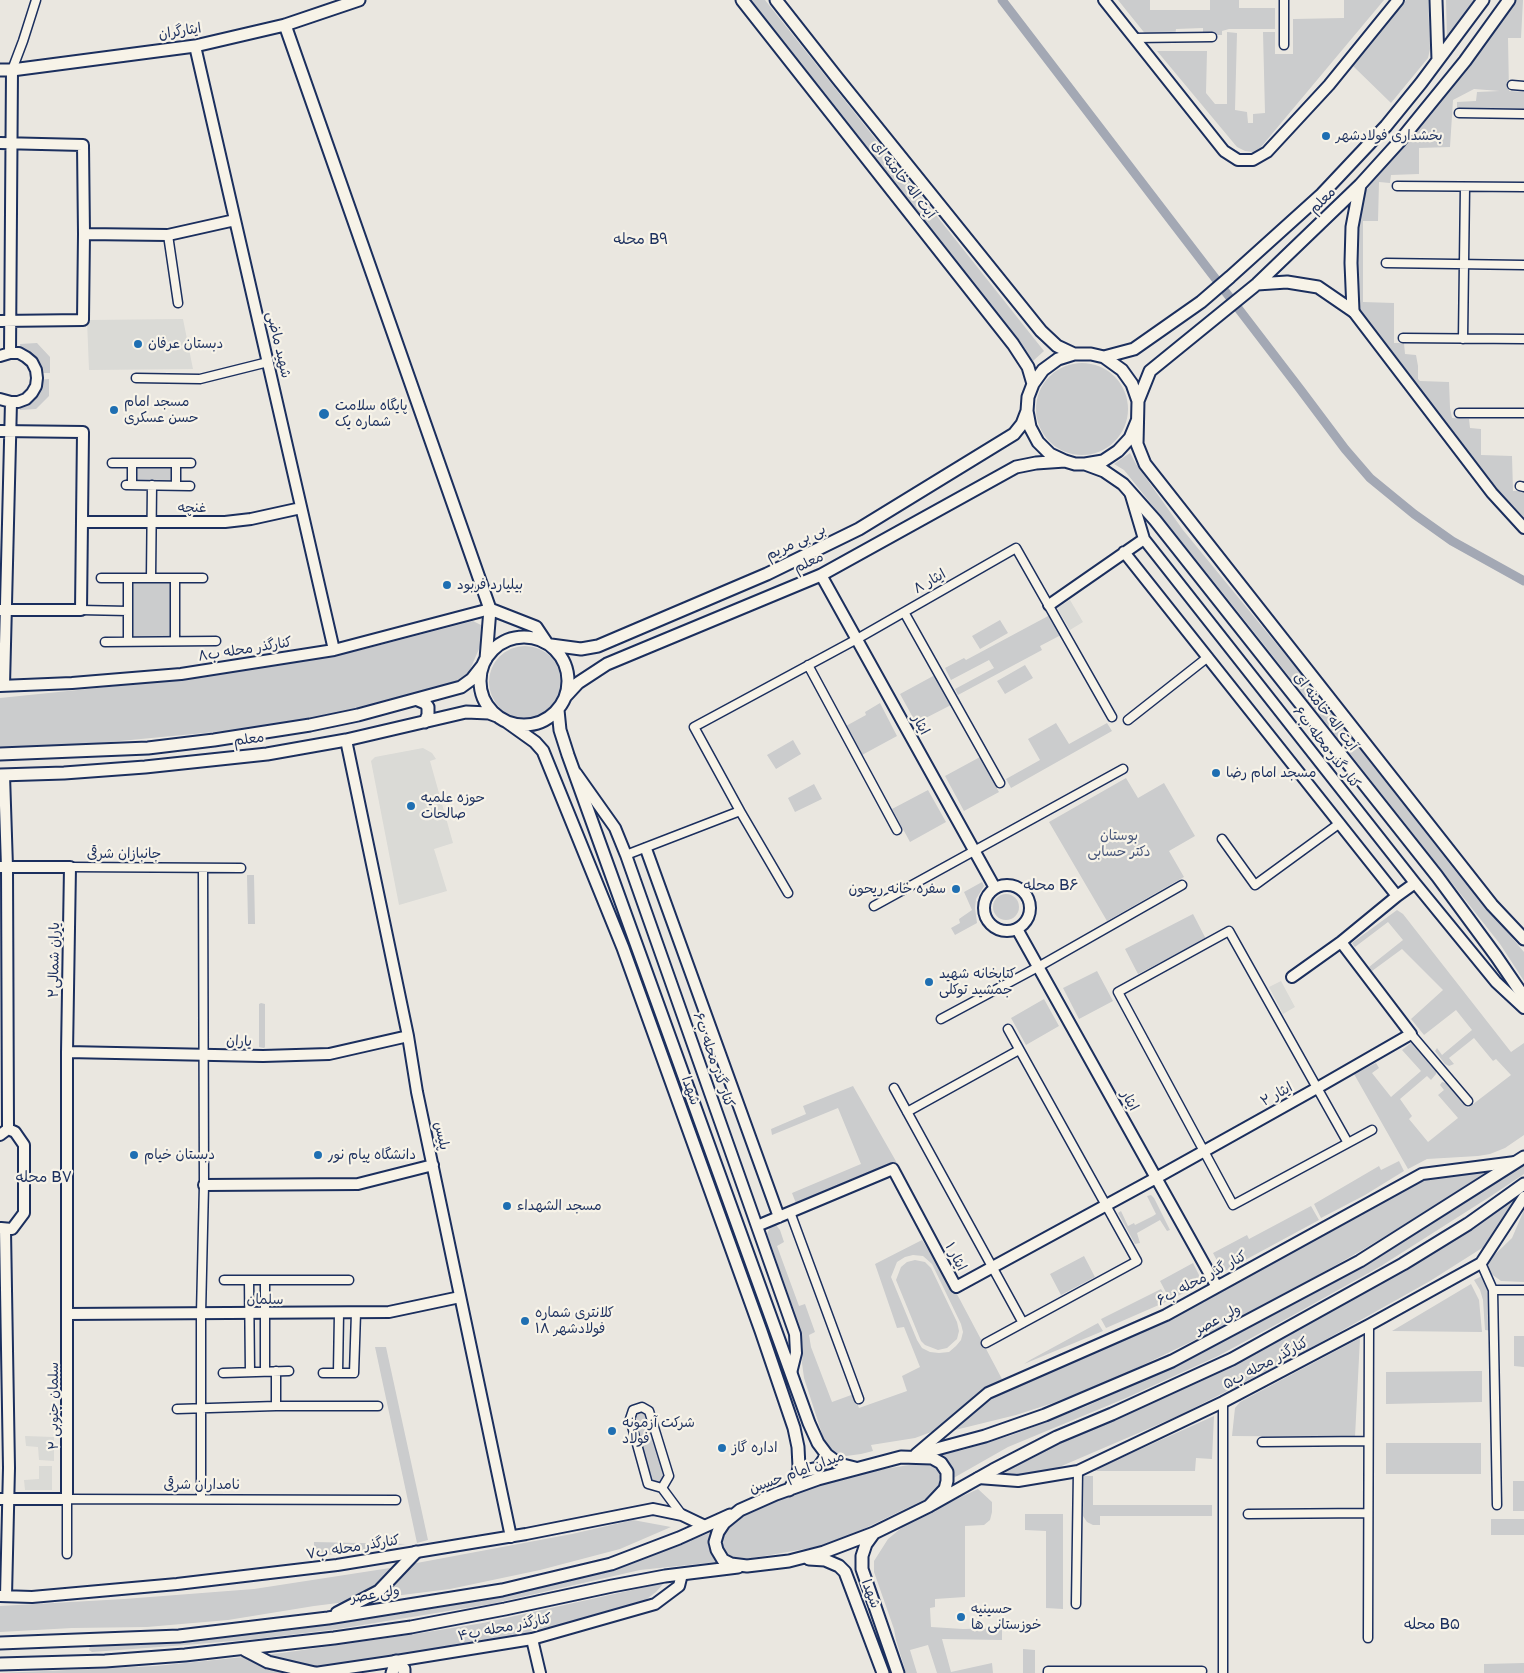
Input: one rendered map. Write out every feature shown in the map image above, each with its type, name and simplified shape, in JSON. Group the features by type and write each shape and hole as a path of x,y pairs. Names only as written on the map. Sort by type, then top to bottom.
{"main road":[{"name":"ایثارگران","path":"6,70 195,46 285,25 360,0"},
{"name":"آیت اله خامنه ای","path":"742,0 1013,344 1028,367 1033,384"},
{"name":"آیت اله خامنه ای","path":"776,0 1040,331 1057,346 1074,354"},
{"path":"1436,0 1438,60"},
{"name":"معلم","path":"1104,356 1134,349 1201,302 1322,194 1386,126 1421,83 1483,0"},
{"name":"معلم","path":"1138,401 1150,371 1257,284 1360,185 1400,142 1466,61 1508,0"},
{"path":"285,25 490,609 484,662 480,676 480,688 483,698 489,708 502,719 518,725 529,725 545,720 558,710 566,696 569,685 565,663 559,653 549,644 536,627 490,609"},
{"path":"1386,126 1400,142"},
{"path":"1354,311 1351,263 1352,227 1360,185"},
{"path":"1257,284 1287,282 1318,286 1354,311"},
{"path":"1074,354 1104,356 1122,370 1132,384 1138,401 1137,421 1130,438 1118,451 1103,460 1085,464 1065,461 1050,454 1038,442 1030,428 1027,411 1028,397 1033,384 1043,370 1058,359 1074,354"},
{"name":"بی بی مریم","path":"549,644 581,649 598,646 767,574 859,529 1014,434 1022,424 1027,411"},
{"name":"آیت اله خامنه ای","path":"1137,421 1137,444 1145,464 1492,904 1524,939"},
{"name":"معلم","path":"566,696 578,683 607,664 821,575 1016,467 1036,463 1065,461"},
{"name":"آیت اله خامنه ای","path":"1085,464 1104,471 1123,484 1155,520 1437,876 1496,956 1524,998"},
{"path":"484,662 494,648 506,640 519,637 533,637 549,644"},
{"path":"598,646 601,659 607,664"},
{"name":"معلم","path":"0,754 148,748 310,725 418,700 461,687 472,679 484,662"},
{"path":"418,700 425,703 428,707 428,715 424,722"},
{"name":"شهدا","path":"558,710 560,730 572,767 791,1373 815,1436 827,1456"},
{"name":"معلم","path":"2,775 145,767 267,754 346,740 466,712 489,713 502,719"},
{"name":"شهدا","path":"502,719 535,742 543,751 623,948 794,1428 798,1447 799,1467 797,1477 788,1490"},
{"path":"547,762 568,755"},
{"path":"662,1058 676,1053"},
{"name":"ولی عصر","path":"901,1458 985,1436 1045,1415 1172,1361 1360,1261 1520,1160"},
{"path":"929,1506 1056,1437 1112,1414 1232,1359 1403,1264 1468,1224 1524,1184"},
{"path":"799,1467 809,1470 818,1468 827,1456 839,1464 855,1468"},
{"name":"میدان امام حسین","path":"901,1458 932,1458 941,1463 947,1472 945,1489 929,1506 874,1532 824,1552 800,1558 747,1566 731,1564 723,1560 717,1550 715,1542 718,1532 724,1523 740,1510 818,1478 901,1458"},
{"name":"ولی عصر","path":"0,1643 179,1636 328,1618 502,1590 611,1564 679,1538 740,1510"},
{"name":"شهدا","path":"874,1532 866,1544 862,1556 862,1569 898,1673"},
{"path":"328,1618 379,1591 416,1552"},
{"name":"شهدا","path":"800,1558 825,1560 838,1566 845,1572 883,1673"},
{"path":"845,1572 848,1566 854,1564 862,1569"},
{"path":"0,1664 81,1662 245,1650 411,1627 612,1586 682,1574 747,1566"},
{"path":"79,1640 81,1662"},
{"path":"245,1650 268,1662 315,1673"},
{"path":"392,1673 396,1662 404,1669 404,1673"}],"street":[{"path":"10,353 5,321 12,144 6,70 23,42 36,0"},
{"path":"1104,0 1224,151 1238,160 1253,160 1267,152 1329,85 1398,0"},
{"path":"1284,0 1284,46"},
{"path":"1134,38 1212,37"},
{"name":"شهید ماضی","path":"195,46 334,650"},
{"path":"1512,86 1524,86"},
{"path":"1459,113 1524,114"},
{"path":"0,143 83,145 83,320 5,321"},
{"path":"1397,186 1524,187"},
{"path":"1463,339 1465,264 1464,187"},
{"path":"84,234 168,235 235,220"},
{"path":"168,235 178,303"},
{"path":"1386,263 1524,265"},
{"path":"1354,311 1492,493 1524,528"},
{"path":"1404,338 1524,339"},
{"path":"0,356 19,353 26,357 32,362 38,378 36,386 26,399 18,402 0,399"},
{"path":"136,378 200,379 268,362"},
{"path":"2,685 5,431 11,402"},
{"path":"1459,413 1524,413"},
{"path":"5,431 83,432 81,610"},
{"path":"112,463 191,463"},
{"path":"132,463 129,485 190,486"},
{"path":"176,463 176,486"},
{"path":"151,578 152,485"},
{"name":"کنار گذر محله ب۶","path":"1130,491 1144,539 1415,883 1496,982 1524,1008"},
{"name":"غنچه","path":"82,522 225,522 251,519 301,508"},
{"path":"1112,718 1049,605 1144,539"},
{"name":"ایثار ۸","path":"740,811 694,727 857,639 1016,548 1049,605"},
{"path":"1124,552 1397,896"},
{"name":"ایثار","path":"821,575 995,888"},
{"path":"101,578 203,578"},
{"path":"128,578 128,642"},
{"path":"175,578 175,641"},
{"name":"کنارگذر محله ب۸","path":"2,685 72,683 181,674 334,650 490,609"},
{"path":"3,610 128,611"},
{"path":"904,612 1000,783"},
{"path":"105,642 216,641"},
{"path":"1128,720 1208,657"},
{"path":"808,665 897,830"},
{"name":"پلیس","path":"346,740 408,1036 417,1092 511,1537"},
{"name":"کنار گذر محله ب۶","path":"572,767 615,828 626,855 795,1334 796,1353 791,1373"},
{"path":"874,906 1123,769"},
{"path":"2,775 4,1132 16,1132 24,1146 24,1212 12,1229 3,1229 3,1596"},
{"path":"626,855 646,849 740,811 788,894"},
{"path":"1222,839 1255,885 1340,823"},
{"path":"646,849 780,1217"},
{"name":"جانبازان شرقی","path":"4,867 241,868"},
{"name":"یاران شمالی۲","path":"67,1183 70,868"},
{"path":"201,1498 201,1314 204,1185 203,868"},
{"path":"1292,977 1341,942 1415,883"},
{"path":"941,1019 1038,967 1182,885"},
{"path":"1002,886 1017,888 1027,898 1030,904 1030,912 1023,925 1017,929 1002,931 988,923 985,917 984,904 990,892 995,888 1002,886"},
{"name":"ایثار","path":"1017,929 1217,1287"},
{"path":"1348,1143 1229,931 1118,992 1233,1205 1348,1143 1372,1130"},
{"path":"1341,942 1411,1034 1468,1101"},
{"path":"986,1343 1137,1261 1008,1030"},
{"name":"ایثار ۲","path":"1156,1178 1411,1034"},
{"name":"یاران","path":"67,1052 262,1056 329,1054 408,1036"},
{"path":"907,1112 1019,1050"},
{"path":"894,1088 1023,1323"},
{"name":"کنار گذر محله ب۶","path":"915,1455 988,1393 1166,1314 1422,1174 1520,1160"},
{"path":"204,1185 358,1184 433,1165"},
{"name":"ایثار ۱","path":"757,1226 893,1169 956,1287 1156,1178"},
{"name":"سلمان جنوبی ۲","path":"67,1183 67,1499"},
{"name":"کنارگذر محله ب۵","path":"978,1478 1018,1481 1078,1471 1223,1402 1481,1263 1524,1197"},
{"path":"790,1212 859,1399"},
{"path":"1481,1263 1494,1290 1497,1505"},
{"path":"224,1280 348,1280"},
{"path":"249,1280 250,1372"},
{"path":"265,1280 265,1371"},
{"path":"1494,1290 1524,1290"},
{"name":"سلمان","path":"67,1314 389,1312 460,1297"},
{"path":"338,1373 339,1313"},
{"path":"324,1373 354,1373 356,1313"},
{"path":"1368,1638 1369,1325"},
{"path":"276,1371 276,1406"},
{"path":"224,1373 289,1371"},
{"path":"1223,1402 1223,1673"},
{"path":"177,1409 276,1406 378,1406"},
{"path":"662,1488 669,1476 649,1411 642,1407 633,1410 630,1419 648,1484 662,1488 682,1515"},
{"path":"1262,1442 1368,1441"},
{"path":"1076,1604 1078,1471"},
{"path":"653,1509 668,1497"},
{"name":"نامداران شرقی","path":"4,1499 201,1498 396,1500"},
{"path":"67,1499 67,1554"},
{"name":"کنارگذر محله ب۷","path":"3,1596 32,1597 177,1584 337,1565 511,1537 653,1509 682,1515 705,1526"},
{"path":"1248,1514 1368,1513"},
{"name":"کنارگذر محله ب۴","path":"315,1673 396,1662 532,1639 655,1604 679,1586 682,1574"},
{"path":"532,1639 540,1673"},
{"path":"1048,1673 1048,1671 1202,1671"}],"shaded area":[{"name":"دبستان عرفان","path":"183,319 193,369 89,370 87,320"},
{"path":"1070,600 1083,622 1070,630 1057,608"},
{"name":"حوزه علمیه صالحات","path":"423,748 432,753 436,759 430,761 453,843 434,849 447,891 399,905 371,761 375,757"},
{"path":"1281,981 1295,1007 1283,1014 1269,987"},
{"path":"25,1436 54,1437 54,1461 39,1460 38,1447 26,1446"},
{"path":"39,1466 52,1466 52,1490 25,1490 24,1480 39,1479"}],"green space":[{"path":"750,0 765,0 1044,351 1033,361"},
{"path":"1118,0 1150,0 1150,10 1210,10 1210,0 1239,0 1239,8 1275,8 1275,29 1229,29 1222,31 1222,35 1203,35 1203,28 1176,29 1175,35 1147,36"},
{"path":"1344,0 1384,0 1261,147 1253,152 1237,147 1157,51 1207,51 1206,93 1215,104 1227,104 1227,32 1237,33 1235,110 1247,112 1248,123 1253,123 1253,114 1265,113 1263,32 1275,32 1275,54 1293,54 1293,19 1344,18"},
{"path":"1406,0 1428,0 1430,49 1428,58 1391,103 1353,66"},
{"path":"1446,0 1476,0 1447,41"},
{"path":"1516,0 1523,0 1521,38 1508,38 1509,91 1524,92 1524,110 1457,109 1457,102 1476,101 1477,92 1500,91 1474,89 1453,100 1450,147 1419,148 1419,174 1391,175 1390,183 1379,182 1378,221 1363,221 1363,302 1394,303 1394,343 1404,343 1405,354 1416,355 1418,379 1420,381 1449,382 1452,418 1469,419 1470,428 1481,429 1481,455 1512,456 1513,491 1524,491 1524,523 1418,386 1356,311 1356,224 1364,193 1492,33"},
{"path":"37,343 50,357 50,373 38,373 21,351 20,344"},
{"path":"1082,363 1100,366 1115,376 1125,391 1128,409 1125,427 1115,442 1100,452 1082,455 1064,452 1049,442 1039,427 1036,409 1039,391 1049,376 1064,366"},
{"path":"49,379 49,396 36,409 20,410 20,403 38,380"},
{"path":"1130,453 1183,530 1315,691 1457,873 1524,952 1524,981 1500,944 1246,622 1124,470 1114,464"},
{"path":"135,464 174,465 174,484 135,483"},
{"path":"132,582 173,582 172,639 132,638"},
{"path":"1050,615 1061,635 1040,646 1042,650 958,695 955,689 994,668 989,660 951,680 945,668 964,658 966,660"},
{"path":"1000,620 1008,633 980,649 972,636"},
{"path":"473,621 481,625 482,642 466,679 387,701 313,719 246,729 99,743 0,748 0,698 185,679 297,662 361,650"},
{"path":"532,646 551,656 559,668 561,682 559,696 551,708 539,716 518,718 499,708 491,696 489,675 499,656 511,648"},
{"path":"1025,665 1033,678 1005,694 997,681"},
{"path":"935,675 951,705 916,723 900,694"},
{"path":"880,703 897,736 862,755 846,726 866,715 865,712"},
{"path":"1056,723 1069,744 1107,723 1112,731 1011,788 1006,779 1040,760 1028,739"},
{"path":"793,740 801,754 776,769 767,755"},
{"path":"980,757 999,792 964,811 945,776"},
{"name":"بوستان دکتر حسابی","path":"1126,778 1138,798 1164,783 1195,836 1169,851 1184,877 1107,921 1049,822"},
{"path":"814,784 822,799 795,812 788,798"},
{"path":"928,790 946,822 910,842 892,809"},
{"path":"247,875 254,875 255,924 248,924"},
{"path":"982,882 984,886 976,899 977,923 955,935 951,928 960,923 959,919 972,910 964,892"},
{"path":"1006,894 1015,898 1019,907 1015,916 1006,920 997,916 993,907 997,898"},
{"path":"1397,910 1403,914 1511,1052 1524,1043 1524,1135 1505,1148 1478,1156 1427,1159 1408,1169 1354,1074 1376,1063 1379,1068 1372,1073 1391,1097 1421,1071 1402,1050 1411,1043 1415,1043 1437,1070 1436,1074 1431,1080 1427,1076 1400,1099 1412,1116 1409,1119 1428,1142 1458,1118 1438,1095 1444,1090 1440,1085 1442,1082 1449,1084 1468,1108 1511,1075 1496,1059 1493,1061 1474,1038 1449,1058 1454,1064 1449,1066 1445,1064 1435,1051 1437,1048 1442,1055 1472,1030 1456,1010 1424,1035 1411,1019 1443,990 1402,949 1372,971 1369,967 1403,940 1388,922 1355,947 1352,943"},
{"path":"1193,914 1206,939 1138,974 1125,949"},
{"path":"1097,971 1113,1001 1079,1019 1063,988"},
{"path":"1044,999 1059,1026 1026,1045 1011,1018"},
{"path":"259,1004 265,1004 264,1048 259,1047"},
{"path":"853,1086 897,1163 797,1206 792,1193 861,1164 838,1108 772,1135 771,1129 806,1114 803,1106"},
{"path":"1399,1161 1404,1171 1365,1195 1321,1218 1314,1204 1379,1166 1381,1170"},
{"path":"1524,1164 1524,1174 1491,1196 1381,1266 1288,1318 1218,1356 1126,1398 1008,1447 950,1480 946,1461 942,1454 963,1450 1012,1435 1087,1406 1180,1364 1353,1271"},
{"path":"1487,1169 1492,1171 1364,1249 1259,1309 1118,1377 1053,1403 1016,1415 951,1431 994,1393 1065,1363 1424,1175"},
{"path":"1151,1195 1170,1230 1167,1231 1160,1220 1137,1233 1140,1243 1135,1244 1118,1213 1121,1211 1128,1226 1134,1223 1135,1225 1153,1216 1156,1214 1147,1196"},
{"path":"1515,1199 1510,1212 1490,1243 1430,1281 1302,1353 1178,1416 1050,1471 1005,1477 991,1475 1230,1364 1373,1287"},
{"path":"1311,1206 1319,1220 1223,1272 1213,1253 1247,1235 1249,1239"},
{"path":"1524,1210 1524,1282 1501,1281 1490,1273 1487,1262 1512,1238"},
{"path":"776,1225 780,1230 784,1242 777,1246 799,1306 805,1304 815,1332 809,1335 811,1347 832,1402 854,1394 859,1408 907,1391 902,1376 920,1367 904,1327 897,1328 875,1264 922,1240 958,1296 1002,1379 983,1391 934,1431 915,1438 871,1445 873,1451 861,1454 846,1456 834,1452 825,1443 804,1378 803,1348 799,1326 767,1234 770,1227","holes":["913,1255 923,1256 932,1264 961,1324 963,1332 961,1340 949,1352 930,1352 922,1348 891,1277 897,1262"]},
{"path":"1084,1256 1095,1277 1061,1295 1050,1274"},
{"path":"915,1260 925,1262 931,1268 957,1322 959,1331 957,1339 947,1348 938,1350 925,1345 921,1341 896,1280 901,1267 907,1262"},
{"path":"1193,1263 1203,1283 1170,1300 1160,1281"},
{"path":"1482,1276 1490,1297 1493,1331 1485,1330 1483,1300 1474,1280"},
{"path":"1471,1284 1479,1300 1482,1332 1392,1331"},
{"path":"1161,1289 1168,1301 1106,1328 1101,1319"},
{"path":"1098,1323 1103,1331 1024,1364 1030,1360"},
{"path":"1514,1336 1524,1336 1524,1367 1514,1366"},
{"path":"1360,1338 1355,1437 1232,1436 1235,1408 1240,1402"},
{"path":"375,1347 386,1347 428,1540 417,1543"},
{"path":"1482,1371 1482,1402 1386,1404 1386,1372"},
{"path":"636,1411 646,1412 665,1472 664,1480 660,1484 651,1483 633,1416"},
{"path":"1214,1416 1212,1459 1196,1458 1195,1471 1092,1471"},
{"path":"1386,1443 1481,1443 1481,1474 1386,1474"},
{"path":"922,1463 934,1465 940,1476 938,1489 928,1498 855,1533 817,1547 752,1558 739,1559 728,1555 723,1547 723,1535 728,1525 741,1516 785,1496 865,1472"},
{"path":"1083,1476 1093,1476 1093,1505 1212,1505 1212,1516 1100,1516 1100,1525 1093,1525 1087,1522 1083,1516"},
{"path":"1513,1481 1524,1481 1524,1511 1513,1511"},
{"path":"978,1489 992,1502 992,1512 990,1520 984,1525 965,1526 965,1597 935,1599 935,1607 930,1608 931,1627 963,1629 1002,1628 1002,1640 942,1639 951,1672 992,1663 993,1673 937,1673 928,1645 910,1650 917,1673 906,1673 894,1629 874,1572 874,1561 888,1539 911,1520"},
{"path":"1025,1514 1063,1514 1063,1609 1046,1608 1046,1531 1025,1530"},
{"path":"1491,1519 1524,1519 1524,1535 1491,1535"},
{"path":"633,1520 671,1527 620,1549 540,1570 450,1589 314,1606 228,1620 147,1627 72,1628 0,1632 0,1606 254,1589 390,1568 572,1534"},
{"path":"710,1533 708,1544 711,1554 717,1562 640,1570 491,1604 338,1629 186,1645 92,1652 89,1650 90,1645 195,1638 319,1625 457,1602 593,1574 622,1566"},
{"path":"314,1542 406,1544 314,1557"},
{"path":"664,1583 656,1592 640,1604 556,1628 460,1646 282,1673 0,1673 156,1666 282,1653 483,1623"},
{"path":"1023,1649 1035,1650 1035,1673 1023,1673"},
{"path":"1524,1663 1524,1673 1484,1673 1484,1664"}],"waterway":[{"path":"1002,0 1345,449 1370,478 1414,514 1452,541 1524,581"}],"place":[{"name":"بخشداری فولادشهر","path":"1326,136"},
{"name":"دبستان عرفان","path":"138,344"},
{"name":"مسجد امام حسن عسکری","path":"114,410"},
{"name":"پایگاه سلامت شماره یک","path":"324,414"},
{"name":"بیلیارد فربود","path":"447,585"},
{"name":"مسجد امام رضا","path":"1216,773"},
{"name":"حوزه علمیه صالحات","path":"411,806"},
{"name":"سفره خانه ریحون","path":"956,889"},
{"name":"کتابخانه شهید جمشید توکلی","path":"929,982"},
{"name":"دبستان خیام","path":"134,1155"},
{"name":"دانشگاه پیام نور","path":"318,1155"},
{"name":"مسجد الشهداء","path":"507,1206"},
{"name":"کلانتری شماره ۱۸ فولادشهر","path":"525,1321"},
{"name":"شرکت آزمونه فولاد","path":"612,1431"},
{"name":"اداره گاز","path":"722,1448"},
{"name":"حسینیه خوزستانی ها","path":"961,1617"}],"district":[{"name":"محله B۹","path":"641,240"},
{"name":"محله B۶","path":"1051,886"},
{"name":"محله B۷","path":"44,1178"},
{"name":"محله B۵","path":"1432,1625"}]}
